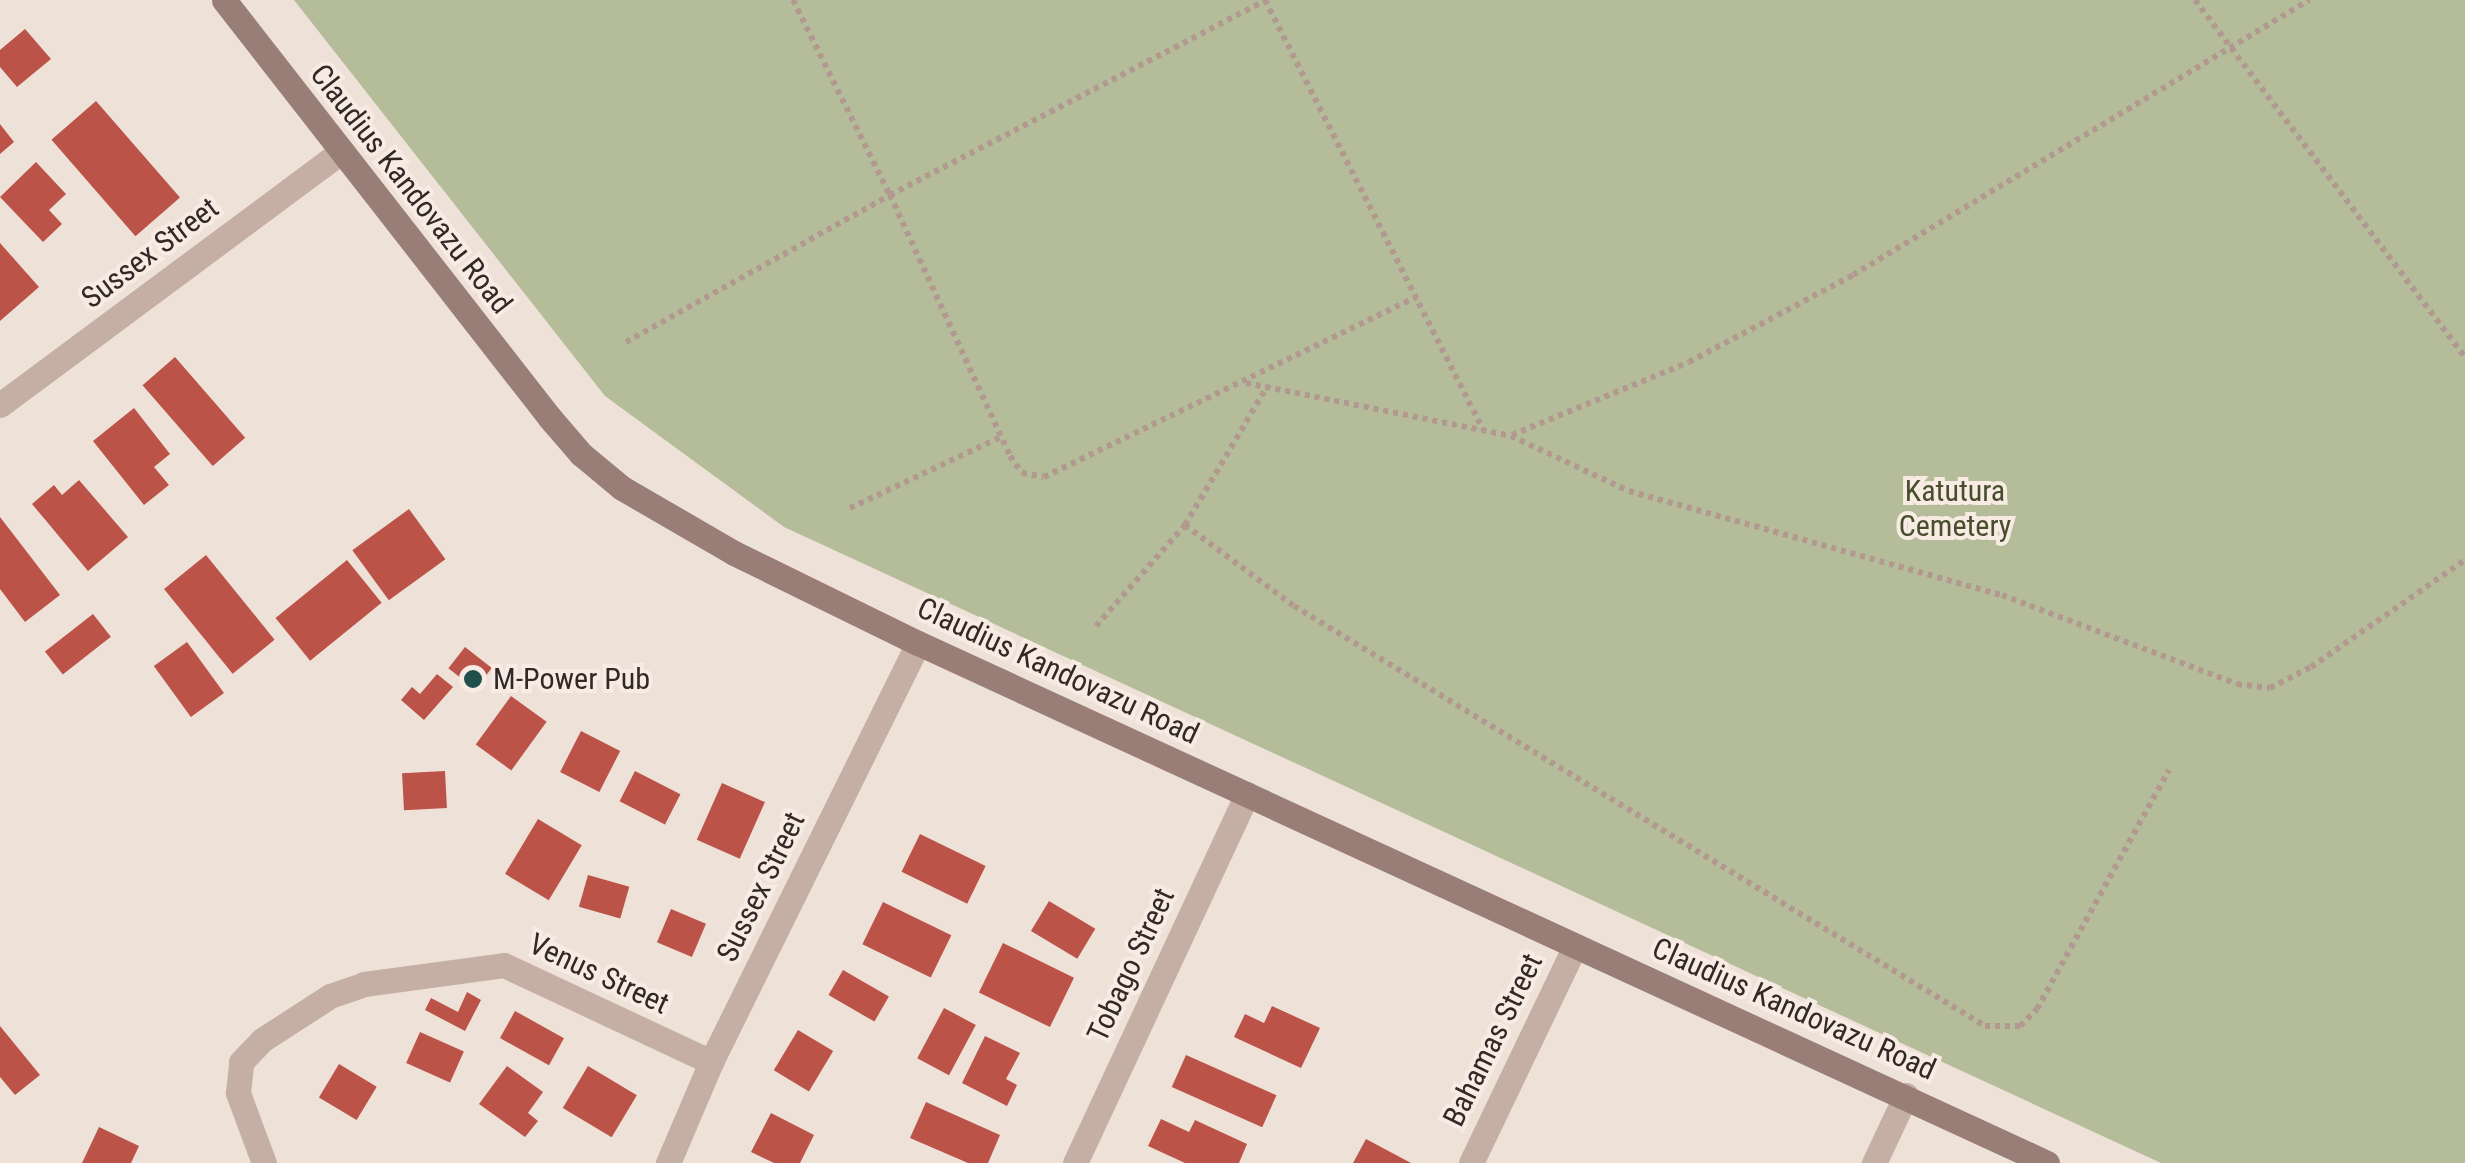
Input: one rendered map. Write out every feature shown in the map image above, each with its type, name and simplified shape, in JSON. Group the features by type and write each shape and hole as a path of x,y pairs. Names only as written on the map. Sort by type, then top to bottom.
{"street":[{"name":"Claudius Kandovazu Road","path":"224,0 339,153 581,454 622,488 734,553 918,643 2047,1163"},
{"name":"Sussex Street","path":"0,405 339,153"},
{"name":"Sussex Street","path":"668,1163 711,1062 918,643"},
{"name":"Tobago Street","path":"1075,1163 1247,794"},
{"name":"Bahamas Street","path":"1470,1163 1575,946"},
{"name":"Venus Street","path":"264,1163 238,1093 242,1062 262,1040 330,996 364,984 504,965 711,1062"},
{"path":"1874,1163 1906,1095"}],"path":[{"path":"793,0 1022,473 1044,477 1246,383 1417,297"},
{"path":"626,342 890,195 1266,0 1484,430"},
{"path":"2194,0 2228,50 2465,357"},
{"path":"1511,436 1689,362 1836,284 2308,0"},
{"path":"1246,383 1511,436 1630,491 2002,595 2237,684 2270,688 2310,667 2465,560"},
{"path":"1096,626 1186,525 1267,387"},
{"path":"850,508 1001,436"},
{"path":"1186,525 1294,606 1985,1026 2020,1026 2037,1010 2169,770"}],"green space":[{"name":"Katutura Cemetery","path":"294,0 2465,0 2465,1163 2161,1163 784,527 605,396"}],"building":[{"path":"25,29 51,59 17,87 0,67 0,50"},
{"path":"96,101 180,198 135,236 51,140"},
{"path":"0,124 14,142 0,154"},
{"path":"36,162 66,194 49,210 62,224 43,242 0,197"},
{"path":"0,243 39,287 0,321"},
{"path":"175,357 245,438 213,466 143,385"},
{"path":"134,408 170,454 154,467 169,485 144,505 93,441"},
{"path":"79,480 128,537 88,571 32,504 54,485 62,495"},
{"path":"409,509 445,559 389,600 352,550"},
{"path":"0,517 60,595 25,622 0,589"},
{"path":"206,555 275,640 233,674 164,589"},
{"path":"347,560 382,603 310,661 276,618"},
{"path":"93,614 111,637 63,674 45,652"},
{"path":"187,642 224,693 191,717 154,666"},
{"name":"M-Power Pub","path":"465,647 492,668 475,689 448,668"},
{"path":"437,674 453,687 424,720 401,700 412,687 420,694"},
{"path":"511,696 547,722 511,770 476,745"},
{"path":"581,731 620,751 599,792 560,772"},
{"path":"445,771 447,808 404,810 402,773"},
{"path":"635,771 680,794 665,824 620,801"},
{"path":"722,783 765,802 740,859 697,840"},
{"path":"538,819 582,845 549,900 505,874"},
{"path":"920,834 986,866 967,904 902,872"},
{"path":"588,875 629,887 620,919 579,907"},
{"path":"1049,901 1095,929 1077,959 1031,931"},
{"path":"883,902 951,935 931,978 862,944"},
{"path":"671,909 706,924 692,957 657,942"},
{"path":"1003,943 1074,978 1050,1027 979,992"},
{"path":"843,970 889,996 874,1022 828,995"},
{"path":"467,992 481,1000 465,1031 425,1010 431,998 458,1012"},
{"path":"1272,1006 1320,1028 1301,1068 1234,1037 1245,1014 1264,1023"},
{"path":"944,1008 976,1025 949,1075 917,1058"},
{"path":"515,1011 564,1038 549,1065 500,1038"},
{"path":"0,1026 40,1075 15,1095 0,1077"},
{"path":"798,1030 833,1051 809,1091 774,1070"},
{"path":"420,1032 464,1052 450,1083 406,1063"},
{"path":"985,1036 1020,1053 1006,1079 1017,1085 1007,1106 962,1083"},
{"path":"1186,1055 1276,1095 1262,1127 1172,1087"},
{"path":"339,1064 377,1087 357,1120 319,1097"},
{"path":"507,1066 543,1092 528,1113 538,1121 525,1137 479,1104"},
{"path":"588,1066 637,1095 612,1137 563,1108"},
{"path":"926,1102 1000,1135 988,1163 968,1163 910,1138"},
{"path":"771,1113 814,1135 800,1163 774,1163 751,1152"},
{"path":"1161,1119 1189,1132 1195,1120 1247,1144 1239,1163 1185,1163 1148,1146"},
{"path":"99,1127 139,1146 131,1163 82,1163"},
{"path":"1366,1139 1411,1163 1353,1163"}],"place":[{"name":"M-Power Pub","path":"473,679"}]}
